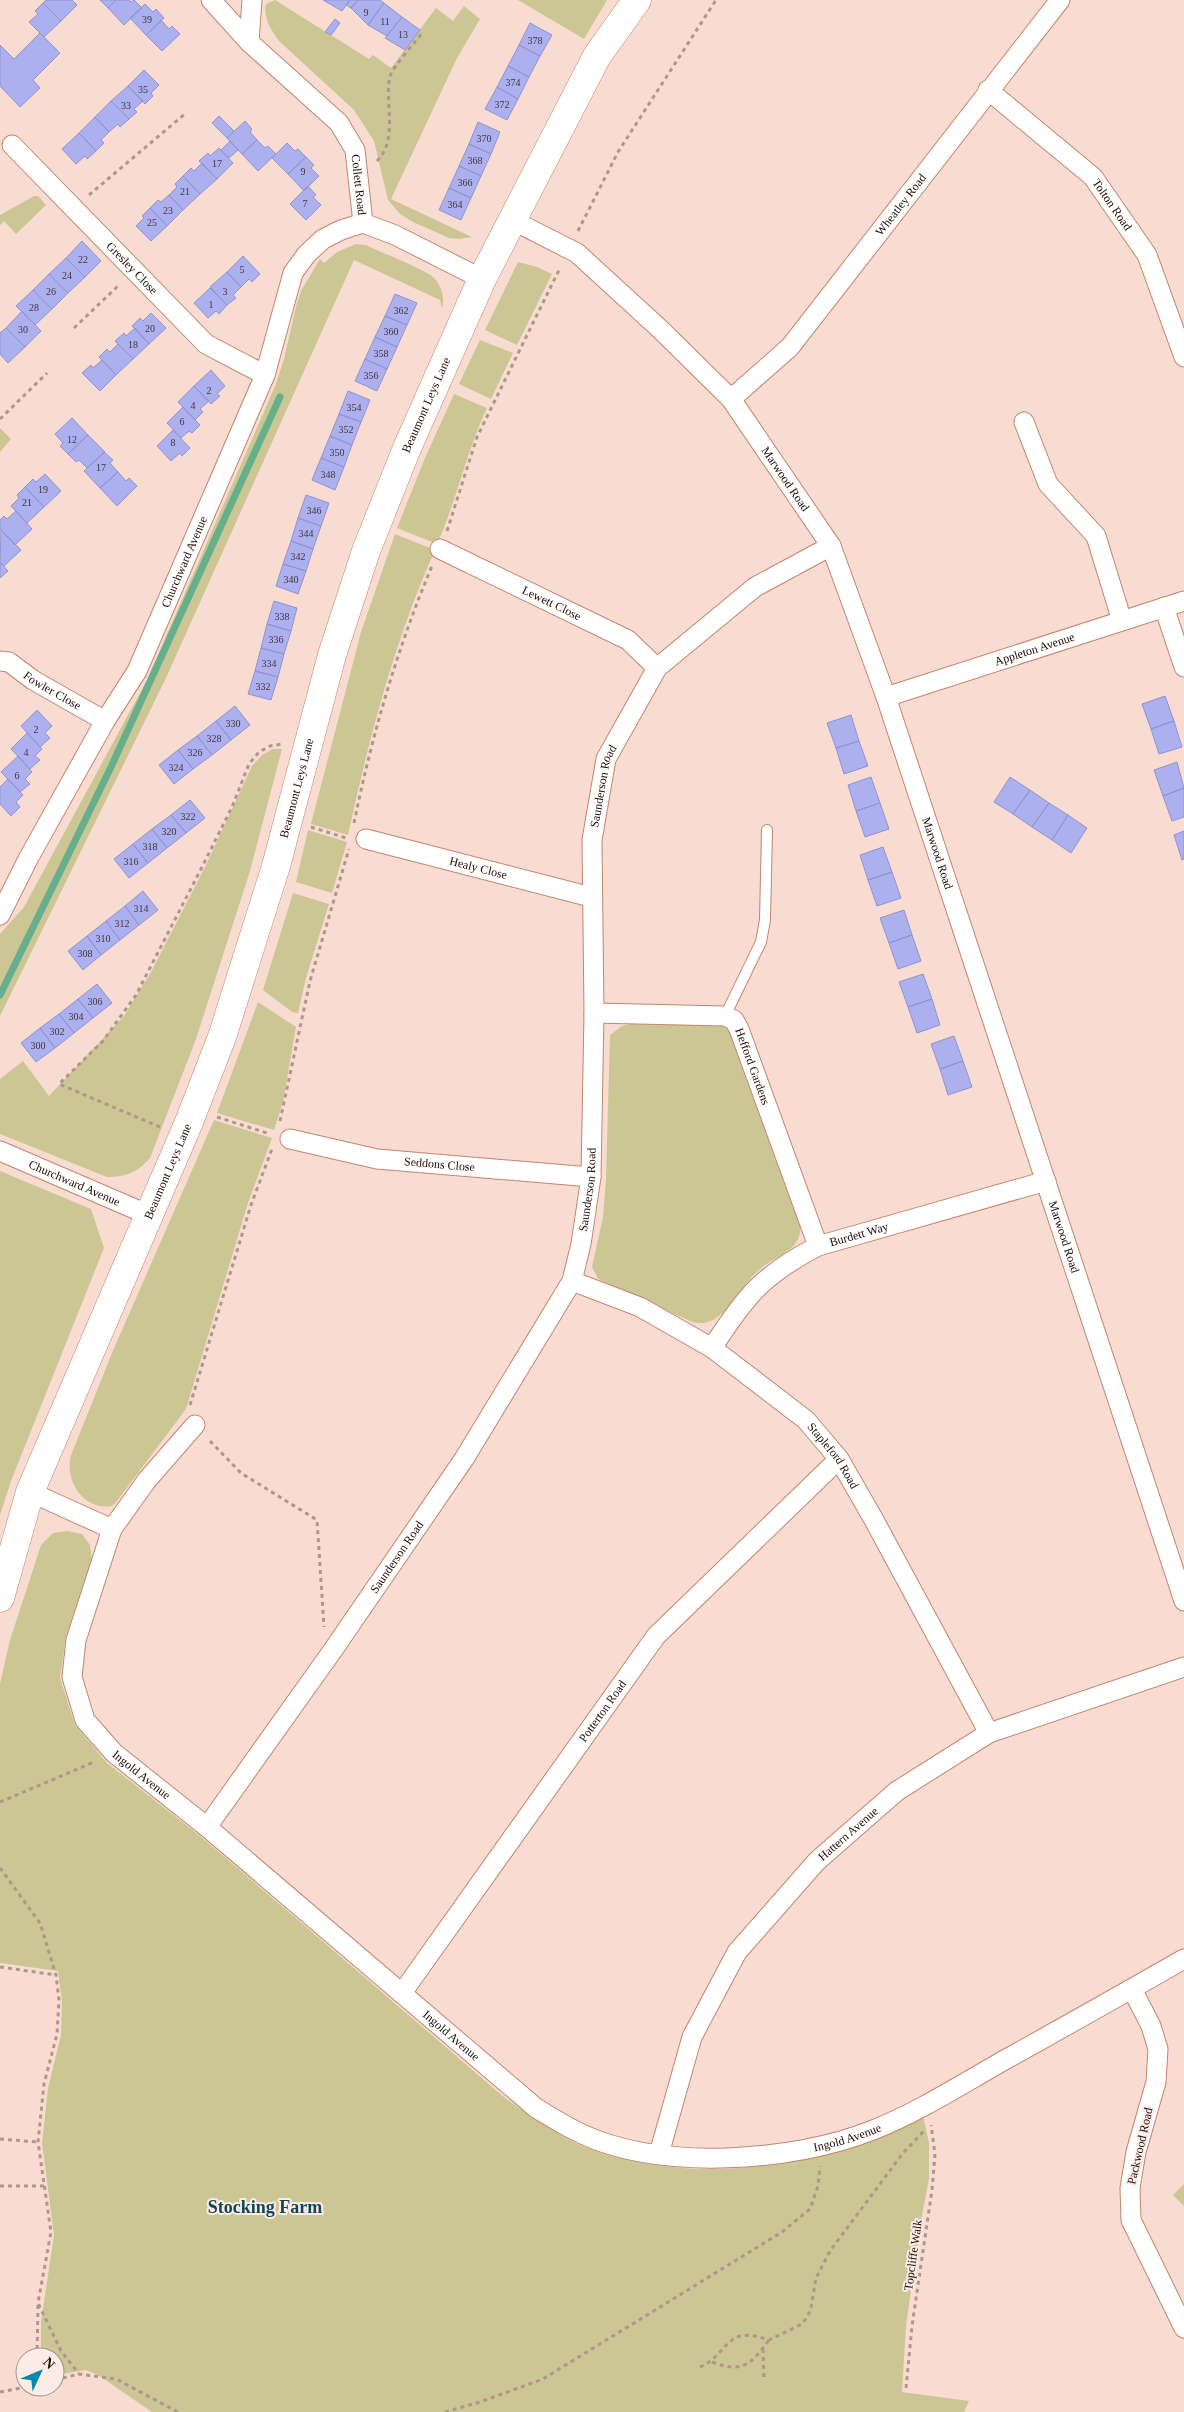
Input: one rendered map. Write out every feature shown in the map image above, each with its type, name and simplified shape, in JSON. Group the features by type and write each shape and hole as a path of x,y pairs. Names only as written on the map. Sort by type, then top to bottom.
{"street":[{"name":"Collett Road","path":"211,0 249,42 340,123 355,150 362,223 395,235 482,279"},
{"path":"249,42 252,0"},
{"name":"Beaumont Leys Lane","path":"0,1598 30,1492 183,1137 222,1037 289,820 332,656 366,551 407,448 482,279 597,56 636,0"},
{"name":"Wheatley Road","path":"731,399 790,346 1060,0"},
{"name":"Tolton Road","path":"988,90 1093,177 1147,255 1178,319 1184,357"},
{"name":"Gresley Close","path":"12,145 206,344 265,375"},
{"name":"Marwood Road","path":"512,220 577,252 661,330 731,399 831,546 886,697 1184,1600"},
{"name":"Churchward Avenue","path":"0,915 28,859 105,721 137,671 265,375 293,273 306,255 322,239 362,223"},
{"path":"1024,422 1048,484 1096,536 1122,621"},
{"name":"Saunderson Road","path":"207,1827 334,1650 464,1459 572,1281 581,1244 591,1176 594,1013 591,897 592,840 606,760 657,668 755,587 831,546"},
{"name":"Lewett Close","path":"440,549 628,640 657,668"},
{"name":"Appleton Avenue","path":"886,697 1184,601"},
{"path":"1164,607 1184,667"},
{"name":"Fowler Close","path":"0,661 9,662 32,680 105,721"},
{"name":"Healy Close","path":"366,839 591,897"},
{"name":"Hefford Gardens","path":"594,1013 725,1016 734,1020 739,1029 818,1246"},
{"name":"Seddons Close","path":"290,1140 377,1159 591,1176"},
{"name":"Churchward Avenue","path":"0,1151 149,1215"},
{"name":"Burdett Way","path":"712,1348 736,1311 761,1282 788,1261 818,1246 1046,1181"},
{"name":"Stapleford Road","path":"572,1281 640,1307 712,1348 806,1420 839,1459 989,1733"},
{"name":"Ingold Avenue","path":"195,1425 147,1480 112,1529 76,1640 72,1677 85,1720 114,1753 207,1827 536,2108 582,2134 619,2147 698,2160 741,2158 820,2146 873,2130 930,2101 1184,1959"},
{"name":"Potterton Road","path":"402,1993 656,1636 839,1459"},
{"path":"30,1492 112,1529"},
{"name":"Hattern Avenue","path":"659,2154 692,2037 737,1952 817,1861 897,1791 989,1733 1184,1667"},
{"name":"Packwood Road","path":"1132,1989 1151,2026 1158,2048 1156,2082 1136,2152 1130,2188 1131,2220 1184,2328"}],"lane":[{"path":"725,1016 761,942 765,920 767,830"}],"path":[{"path":"358,179 383,155 388,142 390,74 423,32"},
{"path":"74,209 186,113"},
{"path":"74,328 134,270"},
{"path":"0,419 47,373"},
{"path":"183,1137 59,1084 103,1041 136,995 210,853 250,764 259,752 270,746 283,744 308,749"},
{"path":"289,820 351,839 366,839"},
{"path":"194,1110 290,1140"},
{"path":"0,1802 114,1753"},
{"path":"0,1868 40,1923 56,1975 59,2000 56,2034 44,2084 38,2142 51,2232 38,2303 37,2347"},
{"path":"0,1967 56,1975"},
{"name":"Topcliffe Walk","path":"906,2388 932,2190 935,2154 931,2124 936,2118 930,2101"},
{"path":"712,2362 728,2368 744,2367 769,2340 800,2325 807,2318 812,2308 816,2278 830,2251 903,2154 931,2124"},
{"path":"0,2139 38,2142"},
{"path":"445,2412 480,2402 543,2379 782,2232 810,2209 819,2178 820,2146"},
{"path":"0,2186 45,2186"},
{"path":"38,2303 60,2351 79,2374"},
{"path":"700,2367 712,2362 728,2342 740,2335 756,2335 769,2340"},
{"path":"762,2348 764,2380"},
{"path":"65,2378 79,2374 116,2379 178,2412"},
{"path":"0,2392 15,2389"}],"shaded area":[{"path":"275,0 369,59 373,55 391,68 436,8 453,21 464,6 480,19 457,58 391,199 472,237 449,238 400,214 388,200 374,141 354,110 279,41 271,28 265,9 266,4"},
{"path":"518,0 607,0 584,39"},
{"path":"34,196 38,196 46,205 16,234 4,221 0,225 0,215"},
{"path":"356,244 366,245 433,277 439,284 442,292 442,309 440,300 354,260 166,678 0,1016 0,934 24,907 147,680 276,384 302,289 320,259 324,263 337,252"},
{"path":"518,262 537,267 552,274 517,345 485,330"},
{"path":"480,340 513,353 491,399 459,384"},
{"path":"454,394 487,408 437,544 397,528 425,458"},
{"path":"0,428 11,439 0,452"},
{"path":"395,534 435,550 407,620 384,691 348,835 311,824 361,632"},
{"path":"273,749 282,749 250,871 196,1039 150,1158 131,1173 107,1177 0,1134 0,1079 23,1061 49,1096 124,1016 151,972 205,867 252,766 262,755"},
{"path":"308,830 347,842 332,893 296,882"},
{"path":"293,893 329,904 306,978 298,1013 292,1012 263,990"},
{"path":"258,1002 296,1027 283,1102 274,1130 217,1113"},
{"path":"630,1024 734,1026 800,1222 800,1234 795,1244 760,1269 721,1315 711,1321 701,1323 690,1321 598,1279 592,1267 603,1217 606,1179 610,1035 622,1026"},
{"path":"214,1120 272,1138 248,1203 186,1409 117,1501 112,1506 93,1504 78,1492 74,1484 71,1475 71,1455 112,1353"},
{"path":"0,1171 91,1209 104,1248 11,1481 0,1515"},
{"path":"67,1531 82,1534 90,1545 92,1562 66,1636 60,1678 75,1725 107,1763 199,1835 505,2098 554,2132 585,2147 644,2163 706,2169 737,2168 798,2160 827,2152 923,2116 929,2143 929,2179 920,2226 906,2326 902,2392 969,2401 964,2412 152,2412 98,2375 86,2370 65,2373 65,2347 41,2347 41,2322 54,2235 42,2143 48,2088 61,2035 62,2001 58,1971 0,1963 0,1684 10,1640 41,1545 53,1533"},
{"path":"1184,2184 1184,2206 1173,2195"}],"building":[{"path":"46,0 72,0 77,5 61,21 43,3"},
{"path":"100,0 116,0 108,8"},
{"path":"116,0 129,0 131,2 134,0 142,8 124,25 108,8"},
{"path":"323,0 350,0 342,11"},
{"path":"350,0 358,0 351,8 346,5"},
{"path":"358,0 380,0 384,3 368,25 351,8"},
{"path":"43,3 61,21 44,37 29,22 38,14 35,11"},
{"path":"384,3 402,17 387,36 368,25"},
{"path":"145,4 153,12 156,9 164,18 146,35 130,18"},
{"path":"402,17 420,30 405,50 385,38"},
{"path":"335,19 340,23 331,35 325,32"},
{"path":"161,20 169,29 172,26 180,34 162,51 146,35"},
{"path":"530,23 552,35 540,56 519,45"},
{"path":"40,33 60,53 33,80 40,88 20,107 0,86 0,45 14,59"},
{"path":"519,45 540,56 529,77 508,66"},
{"path":"508,66 529,77 518,99 497,87"},
{"path":"144,70 159,85 151,93 153,96 145,104 128,86"},
{"path":"128,86 143,101 134,109 137,112 129,119 111,101"},
{"path":"497,87 518,99 507,120 485,109"},
{"path":"111,101 129,119 120,127 118,124 109,132 95,117"},
{"path":"219,116 234,131 227,138 212,123"},
{"path":"95,117 109,132 101,140 104,143 96,151 79,133"},
{"path":"245,121 252,129 250,132 257,140 242,154 227,138"},
{"path":"478,122 500,132 491,154 469,144"},
{"path":"79,133 96,151 87,159 85,156 76,164 62,149"},
{"path":"257,140 265,148 268,146 276,154 258,171 242,154"},
{"path":"230,141 238,150 229,158 221,150"},
{"path":"287,143 295,151 298,149 306,157 288,174 272,158"},
{"path":"469,144 491,154 481,176 459,166"},
{"path":"219,148 233,163 217,179 199,161 208,153 210,156"},
{"path":"306,157 314,165 311,168 319,176 304,191 288,174"},
{"path":"202,163 217,179 200,194 183,176 191,168 194,171"},
{"path":"459,166 481,176 471,198 449,188"},
{"path":"183,176 200,194 183,210 169,195 177,187 175,184"},
{"path":"308,186 316,195 313,197 321,205 306,220 290,204"},
{"path":"449,188 471,198 461,220 439,210"},
{"path":"169,195 183,210 167,226 150,208 158,200 161,202"},
{"path":"150,208 167,226 151,241 136,226"},
{"path":"82,241 101,261 85,277 66,258"},
{"path":"243,256 260,274 252,282 249,279 241,287 227,272"},
{"path":"66,258 85,277 68,293 49,274"},
{"path":"227,272 241,287 233,295 236,298 227,305 210,287"},
{"path":"49,274 68,293 52,309 33,290"},
{"path":"210,288 227,305 219,314 216,311 208,318 194,303"},
{"path":"33,290 52,309 35,325 16,306"},
{"path":"395,294 417,303 407,325 385,316"},
{"path":"22,311 41,331 25,347 6,328"},
{"path":"151,313 166,328 149,344 132,326 140,318 143,321"},
{"path":"385,316 407,325 397,347 375,337"},
{"path":"6,328 25,347 8,363 0,354 0,333"},
{"path":"135,328 149,344 133,359 115,341 124,333 126,336"},
{"path":"375,337 397,347 387,369 365,359"},
{"path":"118,344 133,359 116,375 99,357 107,349 110,352"},
{"path":"365,359 387,369 377,391 355,381"},
{"path":"102,360 116,375 100,391 82,373 91,365 93,368"},
{"path":"211,370 225,386 217,394 220,396 211,404 194,386"},
{"path":"194,386 209,401 200,409 203,412 195,420 178,402"},
{"path":"348,391 370,400 361,422 339,414"},
{"path":"183,407 200,425 192,433 189,431 181,438 167,423"},
{"path":"339,414 361,422 352,445 330,436"},
{"path":"72,418 88,435 68,454 60,446 63,443 55,434"},
{"path":"173,430 190,448 182,456 180,453 171,461 157,446"},
{"path":"88,435 105,452 87,468 79,460 76,462 68,454"},
{"path":"330,436 352,445 344,467 321,458"},
{"path":"104,452 113,460 110,463 118,472 100,488 84,471"},
{"path":"321,458 344,467 335,490 312,480"},
{"path":"118,472 126,481 129,478 137,486 117,506 100,488"},
{"path":"45,474 61,491 44,507 25,487 33,479 36,482"},
{"path":"25,487 44,507 27,523 11,506 19,498 17,495"},
{"path":"306,495 329,503 321,526 298,518"},
{"path":"16,511 32,529 15,545 0,529 0,520 4,516 7,519"},
{"path":"298,518 321,526 313,549 291,541"},
{"path":"1,530 21,550 4,566 0,562"},
{"path":"291,541 313,549 306,571 283,564"},
{"path":"0,562 8,571 0,578"},
{"path":"283,564 306,571 298,594 276,586"},
{"path":"274,601 297,608 291,631 267,624"},
{"path":"267,624 291,631 284,654 261,648"},
{"path":"261,648 284,654 278,677 255,671"},
{"path":"255,671 278,677 271,700 248,694"},
{"path":"1165,696 1174,721 1151,729 1142,704"},
{"path":"235,706 250,725 231,740 216,721"},
{"path":"37,710 52,726 45,733 50,738 40,747 21,726"},
{"path":"851,715 859,741 836,748 827,723"},
{"path":"216,721 231,740 212,755 197,736"},
{"path":"1174,721 1182,747 1159,754 1151,729"},
{"path":"27,733 42,749 35,756 40,760 30,769 11,749"},
{"path":"197,736 212,755 193,769 178,750"},
{"path":"859,741 868,766 844,774 836,748"},
{"path":"178,750 193,769 174,784 159,765"},
{"path":"18,756 32,772 25,779 30,784 20,792 1,772"},
{"path":"1177,762 1184,788 1163,796 1154,770"},
{"path":"871,777 880,803 856,811 848,785"},
{"path":"1010,777 1030,790 1013,814 994,802"},
{"path":"8,779 23,795 16,802 20,807 11,816 0,804 0,787"},
{"path":"1184,788 1184,817 1172,821 1163,796"},
{"path":"1030,790 1049,803 1032,827 1013,814"},
{"path":"190,800 205,818 186,833 171,815"},
{"path":"880,803 889,829 865,837 856,811"},
{"path":"1049,803 1068,815 1052,840 1032,827"},
{"path":"171,815 186,833 167,848 152,829"},
{"path":"1068,815 1087,828 1071,853 1052,840"},
{"path":"152,829 167,848 148,863 133,844"},
{"path":"1184,831 1184,859 1182,860 1174,835"},
{"path":"133,844 148,863 129,878 114,859"},
{"path":"883,847 892,872 868,880 860,855"},
{"path":"892,872 901,898 877,906 868,880"},
{"path":"143,891 158,910 139,925 125,906"},
{"path":"125,906 139,925 120,940 106,921"},
{"path":"904,910 912,935 889,943 880,918"},
{"path":"106,921 120,940 101,955 87,936"},
{"path":"912,935 921,961 898,969 889,943"},
{"path":"87,936 101,955 83,970 68,951"},
{"path":"923,974 932,999 908,1007 899,982"},
{"path":"97,984 112,1003 93,1018 78,999"},
{"path":"78,999 93,1018 74,1033 59,1014"},
{"path":"932,999 940,1025 917,1033 908,1007"},
{"path":"59,1014 74,1033 55,1048 40,1028"},
{"path":"40,1028 55,1048 36,1062 21,1043"},
{"path":"954,1036 963,1061 940,1069 931,1044"},
{"path":"963,1061 972,1087 948,1095 940,1069"}],"waterway":[{"path":"0,995 111,767 280,397"}],"district":[{"name":"Stocking Farm","path":"265,2207"}]}
